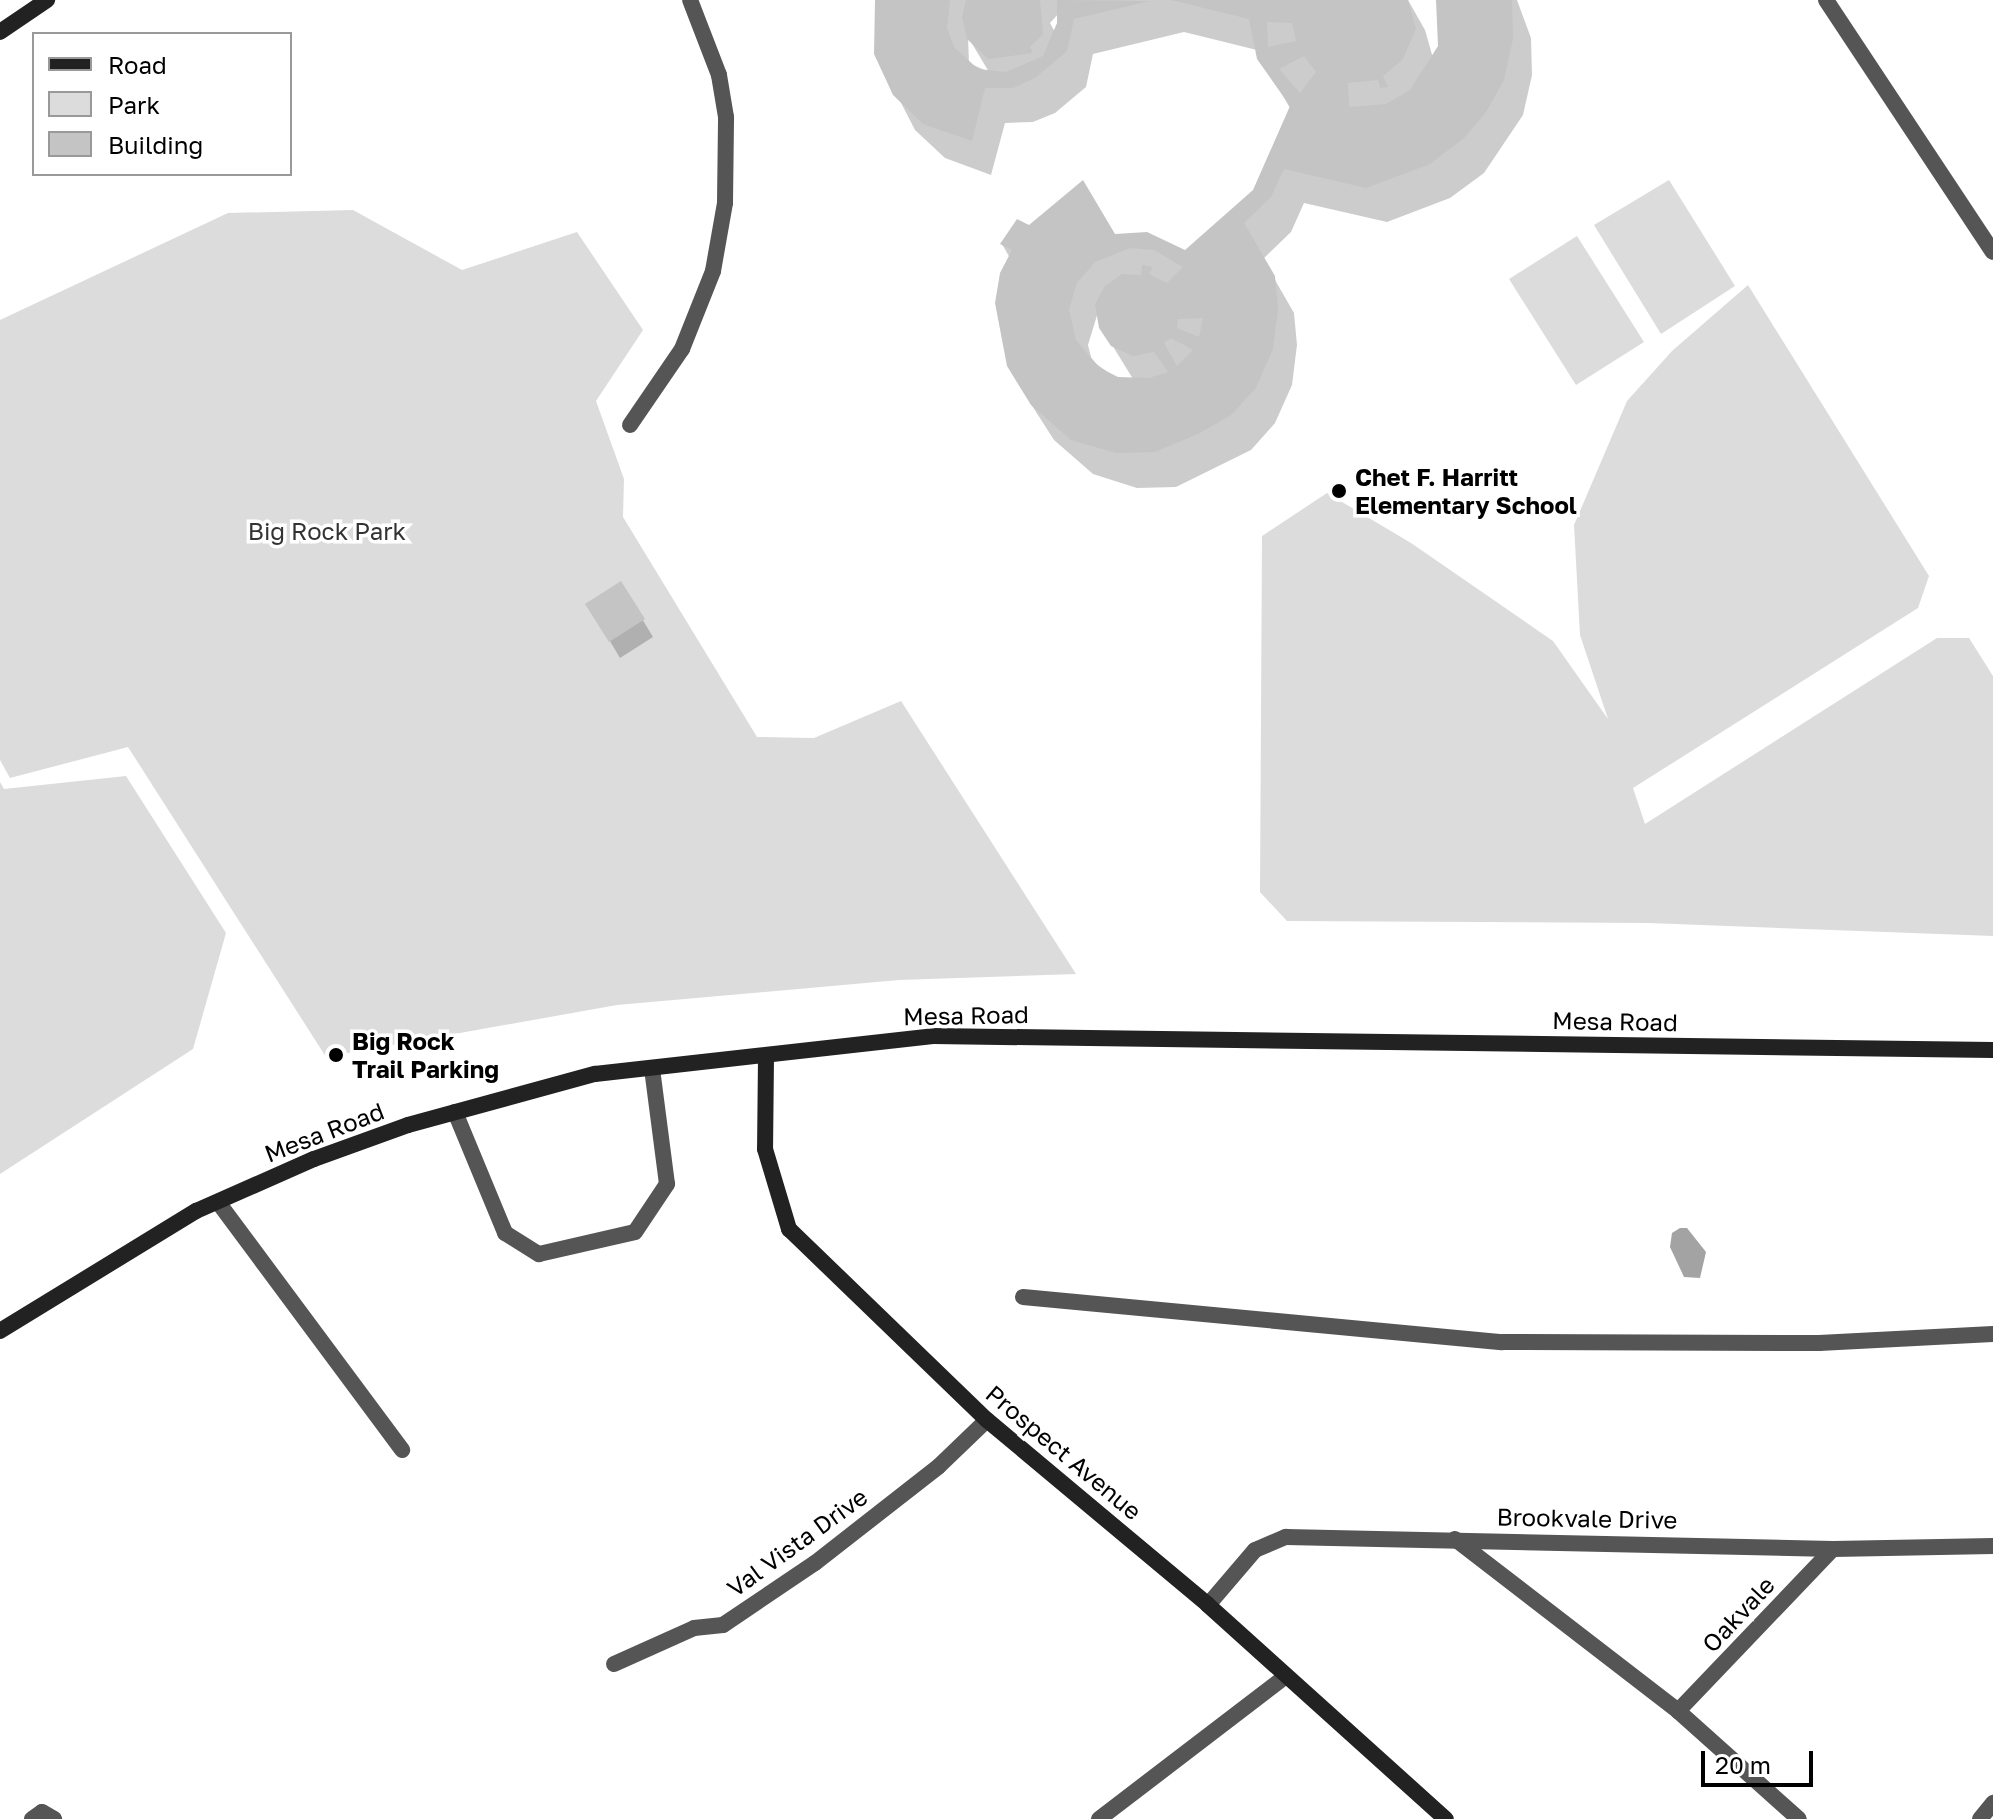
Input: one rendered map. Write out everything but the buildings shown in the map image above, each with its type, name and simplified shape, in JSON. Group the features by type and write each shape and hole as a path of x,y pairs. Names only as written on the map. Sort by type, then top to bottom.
{"street":[{"path":"0,32 47,0"},
{"path":"630,425 682,349 713,271 725,203 726,117 719,75 690,0"},
{"path":"1826,0 1985,227 1993,252"},
{"name":"Mesa Road","path":"0,1331 113,1258 218,1202 314,1159 455,1112 595,1074 933,1036 1993,1050"},
{"name":"Prospect Avenue","path":"766,1057 765,1149 789,1229 987,1420 1208,1605 1446,1819"},
{"path":"455,1112 505,1233 539,1254 553,1251 635,1232 667,1184 652,1068"},
{"path":"218,1202 402,1450"},
{"path":"1023,1297 1502,1342 1819,1343 1993,1334"},
{"name":"Val Vista Drive","path":"614,1664 694,1628 723,1625 827,1553 939,1466 987,1420"},
{"name":"Brookvale Drive","path":"1208,1605 1255,1550 1286,1537 1833,1549 1993,1546"},
{"path":"1455,1539 1678,1711 1799,1819"},
{"name":"Oakvale","path":"1678,1711 1833,1549"},
{"path":"1099,1819 1286,1676"},
{"path":"1980,1819 1993,1803"},
{"path":"32,1819 42,1812 54,1819"}],"green space":[{"path":"1669,180 1735,286 1661,334 1594,225"},
{"name":"Big Rock Park","path":"353,210 462,270 577,232 643,330 596,401 624,479 623,517 757,737 814,738 901,701 1076,974 899,980 617,1005 326,1057 128,747 10,778 0,760 0,320 228,213"},
{"path":"1577,236 1644,342 1576,385 1509,279"},
{"path":"1748,285 1929,576 1918,608 1633,788 1645,824 1937,638 1969,638 1993,676 1993,936 1649,923 1287,921 1260,892 1262,536 1327,493 1411,543 1553,641 1608,719 1580,635 1574,525 1627,401 1672,351"},
{"path":"126,776 226,933 193,1049 0,1174 0,782 4,789"}],"shaded area":[{"path":"1687,1228 1706,1252 1700,1278 1684,1277 1670,1247 1672,1233"}],"place":[{"name":"Chet F. Harritt Elementary School","path":"1339,491"},
{"name":"Big Rock Trail Parking","path":"336,1055"}]}
